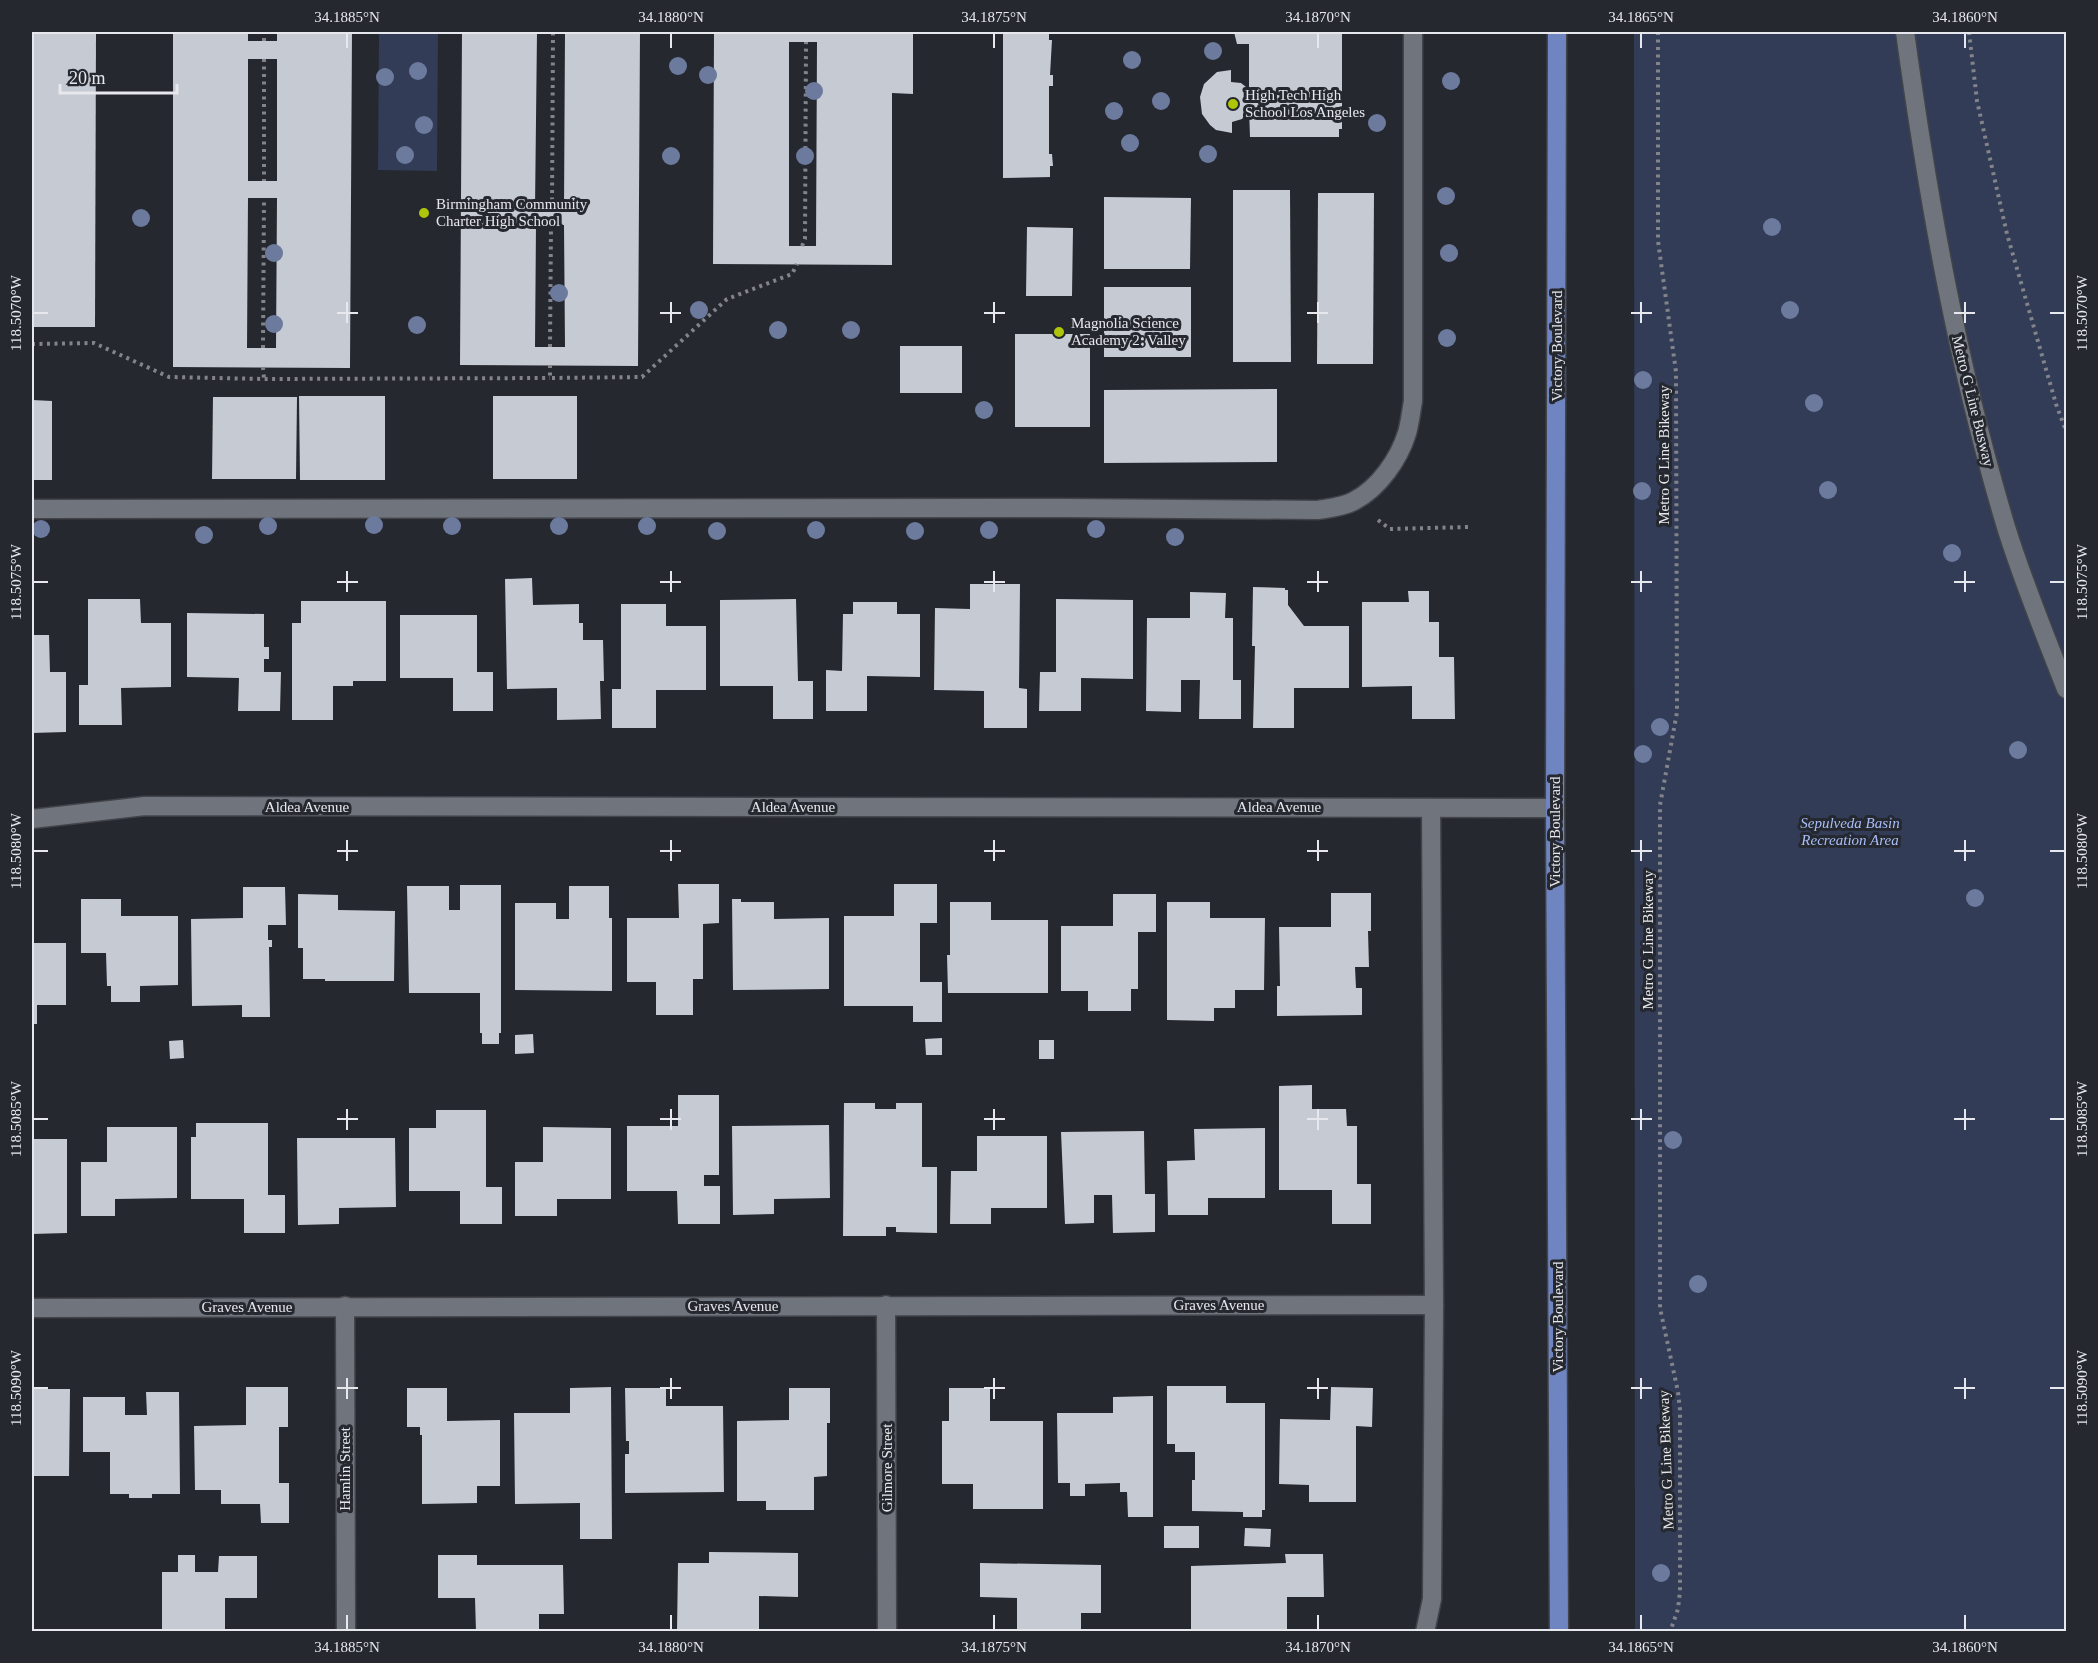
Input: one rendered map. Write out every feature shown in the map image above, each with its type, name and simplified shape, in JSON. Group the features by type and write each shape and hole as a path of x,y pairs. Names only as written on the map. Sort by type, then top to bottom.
{"main road":[{"name":"Victory Boulevard","path":"1557,32 1555,808 1559,1632"}],"street":[{"path":"32,509 1064,508 1318,510 1337,507 1354,501 1373,487 1396,459 1407,433 1413,401 1413,32"},
{"name":"Metro G Line Busway","path":"1905,32 1932,215 1952,318 1977,423 2007,528 2037,616 2067,689"},
{"name":"Aldea Avenue","path":"32,819 145,807 1555,808"},
{"path":"1425,1632 1432,1599 1434,1305 1431,808"},
{"name":"Gilmore Street","path":"886,1305 887,1632"},
{"name":"Graves Avenue","path":"32,1308 1434,1305"},
{"name":"Hamlin Street","path":"345,1306 346,1632"}],"path":[{"path":"264,32 264,41"},
{"path":"552,208 553,32"},
{"name":"Metro G Line Bikeway","path":"1658,32 1658,242 1676,372 1677,712 1660,805 1660,1308 1680,1410 1680,1591 1678,1609 1670,1632"},
{"path":"1969,32 1977,101 2007,234 2056,404 2067,431"},
{"path":"802,246 805,239 806,42"},
{"path":"264,59 264,181"},
{"path":"263,348 264,198"},
{"path":"550,347 551,225"},
{"path":"32,344 94,343 169,377 642,378 727,299 792,274 797,264"},
{"path":"550,365 550,378"},
{"path":"263,367 264,379"},
{"path":"1354,501 1390,529 1468,527"}],"green space":[{"path":"379,32 438,32 437,171 378,170"},
{"name":"Sepulveda Basin Recreation Area","path":"1634,32 2066,32 2066,1631 1635,1631"}],"building":[{"path":"32,32 96,32 95,327 32,327"},
{"path":"173,32 248,32 248,41 277,41 277,32 352,32 350,368 173,367","holes":["248,59 277,59 277,181 248,181","248,198 277,198 276,348 247,348"]},
{"path":"462,32 537,32 535,208 564,208 565,32 640,32 638,366 460,365","holes":["536,225 564,225 565,347 535,347"]},
{"path":"714,32 913,32 913,94 892,93 892,265 713,264","holes":["789,42 817,42 816,246 789,246"]},
{"path":"1003,32 1049,32 1049,40 1052,40 1050,75 1053,75 1053,86 1049,86 1049,154 1052,154 1053,166 1050,166 1050,177 1003,178"},
{"path":"1234,32 1342,32 1342,129 1339,129 1339,137 1250,137 1249,109 1242,119 1232,122 1232,133 1216,130 1210,125 1202,114 1200,97 1204,84 1217,72 1231,70 1231,82 1241,83 1249,93 1249,44 1237,44"},
{"path":"1233,190 1290,190 1291,362 1233,362"},
{"path":"1318,193 1374,193 1373,364 1317,364"},
{"path":"1104,197 1191,198 1190,269 1104,269"},
{"path":"1027,227 1073,228 1072,296 1026,296"},
{"path":"1104,287 1191,287 1191,357 1104,357"},
{"path":"1015,334 1090,334 1090,427 1015,427"},
{"path":"900,346 962,346 962,393 900,393"},
{"path":"1277,389 1277,462 1104,463 1104,390"},
{"path":"299,396 385,396 385,480 300,480"},
{"path":"493,396 577,396 577,479 493,479"},
{"path":"213,397 297,397 296,479 212,479"},
{"path":"32,400 52,401 52,480 32,480"},
{"path":"532,578 533,605 579,604 579,623 583,623 583,640 603,640 604,681 600,681 601,719 557,720 557,688 507,689 505,579"},
{"path":"970,584 1020,584 1019,688 1027,689 1027,728 984,728 984,691 934,690 935,608 970,609"},
{"path":"1253,587 1288,590 1288,605 1304,626 1349,626 1349,688 1294,688 1294,728 1253,728 1255,646 1252,646"},
{"path":"1408,591 1429,591 1429,622 1439,622 1439,657 1454,657 1455,719 1412,719 1412,686 1362,687 1362,602 1409,602"},
{"path":"1190,592 1226,593 1225,618 1233,618 1233,680 1241,680 1241,719 1199,719 1200,680 1181,680 1181,712 1146,711 1147,618 1190,618"},
{"path":"88,599 140,599 141,623 171,623 171,687 121,688 122,725 79,725 79,685 88,685"},
{"path":"796,599 798,681 813,681 813,719 773,719 773,686 720,686 720,600"},
{"path":"1056,599 1133,600 1133,679 1081,678 1081,711 1039,711 1040,672 1056,672"},
{"path":"301,601 386,601 386,681 353,681 353,686 333,686 333,720 292,720 292,623 301,623"},
{"path":"853,602 897,602 897,614 920,614 920,677 867,676 867,711 826,711 826,670 842,671 843,614 853,614"},
{"path":"621,604 666,604 666,626 706,626 706,690 656,690 656,728 612,728 612,689 621,689"},
{"path":"187,613 264,614 264,647 269,647 269,659 264,659 264,672 281,672 280,711 238,711 239,678 187,677"},
{"path":"400,615 477,615 477,672 493,672 493,711 453,711 453,678 400,678"},
{"path":"32,635 49,635 50,672 66,672 66,732 32,733"},
{"path":"678,884 719,884 719,923 703,924 703,979 693,979 693,1015 656,1015 656,982 627,982 627,918 679,918"},
{"path":"894,884 937,884 937,923 920,923 920,982 942,982 942,1022 913,1022 913,1006 844,1006 844,916 894,916"},
{"path":"460,885 501,885 501,1033 499,1033 499,1044 482,1044 480,993 409,993 407,886 449,886 449,910 460,910"},
{"path":"569,886 609,886 609,918 612,918 612,991 515,990 515,903 556,903 556,919 569,919"},
{"path":"243,887 285,887 286,925 268,925 268,940 272,940 272,947 269,947 270,1017 242,1017 242,1005 192,1006 191,919 243,918"},
{"path":"1331,893 1371,893 1371,931 1368,931 1369,967 1355,967 1356,988 1362,988 1362,1015 1277,1016 1277,986 1280,986 1279,927 1331,927"},
{"path":"298,894 338,895 338,910 395,911 394,981 303,979 303,948 298,948"},
{"path":"1113,894 1156,894 1156,932 1138,932 1138,989 1131,989 1131,1011 1088,1011 1088,991 1061,991 1061,926 1113,926"},
{"path":"81,899 121,899 121,916 178,916 178,985 140,986 140,1002 111,1002 111,986 107,986 106,953 81,953"},
{"path":"732,899 741,899 741,902 774,902 774,919 829,918 829,989 733,990"},
{"path":"950,902 991,902 991,920 1048,920 1048,993 948,993 947,955 950,955"},
{"path":"1167,902 1210,902 1210,918 1265,918 1264,990 1235,990 1235,1008 1214,1008 1214,1021 1167,1020"},
{"path":"32,943 66,943 66,1005 37,1005 37,1024 32,1024"},
{"path":"533,1034 534,1053 515,1054 515,1035"},
{"path":"942,1038 942,1055 926,1055 925,1039"},
{"path":"183,1040 184,1058 170,1059 169,1041"},
{"path":"1039,1040 1054,1040 1054,1059 1039,1059"},
{"path":"1312,1085 1312,1109 1346,1109 1347,1126 1357,1126 1357,1184 1371,1184 1371,1224 1332,1224 1332,1190 1279,1190 1279,1086"},
{"path":"678,1095 719,1095 719,1175 704,1175 704,1186 720,1186 720,1224 678,1224 677,1191 627,1191 627,1126 678,1126"},
{"path":"844,1103 875,1103 875,1109 896,1109 896,1103 922,1103 922,1167 937,1167 937,1233 896,1232 896,1227 886,1227 886,1236 843,1236"},
{"path":"436,1110 486,1110 486,1187 502,1187 502,1224 460,1224 460,1191 409,1191 409,1128 436,1128"},
{"path":"196,1123 268,1123 268,1195 285,1195 285,1233 244,1233 244,1199 191,1199 191,1137 196,1137"},
{"path":"829,1125 830,1198 774,1199 774,1214 733,1215 732,1126"},
{"path":"107,1127 177,1127 177,1198 115,1199 115,1216 81,1216 81,1162 107,1162"},
{"path":"543,1127 611,1128 611,1199 557,1199 557,1216 515,1216 515,1162 543,1162"},
{"path":"1265,1128 1265,1198 1208,1198 1208,1215 1168,1215 1167,1161 1195,1160 1194,1129"},
{"path":"1144,1131 1145,1194 1155,1194 1155,1232 1113,1233 1112,1195 1094,1195 1094,1223 1065,1224 1061,1132"},
{"path":"977,1136 1047,1136 1047,1208 991,1208 991,1224 950,1224 951,1171 977,1171"},
{"path":"297,1138 395,1138 396,1207 339,1208 339,1224 298,1225"},
{"path":"32,1139 67,1139 67,1233 32,1234"},
{"path":"1167,1386 1226,1386 1226,1403 1265,1403 1265,1510 1262,1510 1262,1517 1243,1517 1243,1512 1192,1511 1195,1452 1175,1452 1175,1444 1167,1444"},
{"path":"246,1387 288,1387 288,1427 279,1427 279,1483 289,1483 289,1523 261,1523 260,1504 221,1504 221,1490 195,1490 194,1426 246,1425"},
{"path":"611,1387 612,1539 580,1539 580,1503 515,1504 514,1413 570,1413 570,1388"},
{"path":"1331,1387 1373,1388 1372,1427 1356,1426 1356,1502 1309,1502 1309,1485 1279,1484 1280,1419 1330,1420"},
{"path":"407,1388 447,1388 447,1421 500,1420 500,1486 477,1486 477,1503 422,1504 422,1435 420,1435 420,1427 407,1427"},
{"path":"625,1388 666,1388 666,1406 723,1406 724,1492 625,1493 625,1454 629,1454 629,1441 626,1441"},
{"path":"789,1388 830,1388 830,1423 827,1423 827,1476 814,1477 814,1510 766,1510 766,1501 737,1501 737,1421 789,1420"},
{"path":"949,1388 990,1388 990,1421 1043,1421 1043,1509 973,1509 973,1484 942,1484 942,1421 949,1421"},
{"path":"32,1389 70,1389 69,1476 32,1476"},
{"path":"146,1392 179,1392 180,1494 152,1494 152,1498 129,1498 129,1494 110,1494 110,1452 83,1452 83,1397 125,1397 125,1415 147,1415"},
{"path":"1153,1396 1153,1517 1128,1517 1127,1492 1120,1492 1120,1483 1085,1484 1085,1496 1070,1496 1070,1483 1058,1483 1057,1413 1113,1413 1113,1397"},
{"path":"1164,1526 1199,1526 1199,1548 1164,1548"},
{"path":"1245,1528 1271,1529 1270,1547 1244,1546"},
{"path":"709,1552 798,1553 798,1597 759,1596 759,1632 677,1632 678,1563 709,1563"},
{"path":"1285,1554 1323,1554 1324,1597 1287,1597 1287,1632 1191,1632 1191,1566 1286,1563"},
{"path":"178,1555 195,1555 195,1572 218,1572 219,1556 257,1556 257,1598 225,1598 225,1632 162,1632 162,1572 178,1572"},
{"path":"438,1555 477,1555 477,1565 563,1565 564,1614 539,1614 539,1632 476,1632 475,1598 438,1598"},
{"path":"980,1563 1101,1565 1101,1613 1081,1613 1081,1632 1017,1632 1017,1598 980,1597"}],"place":[{"name":"High Tech High School Los Angeles","path":"1233,104"},
{"name":"Birmingham Community Charter High School","path":"424,213"},
{"name":"Magnolia Science Academy 2: Valley","path":"1059,332"}]}
